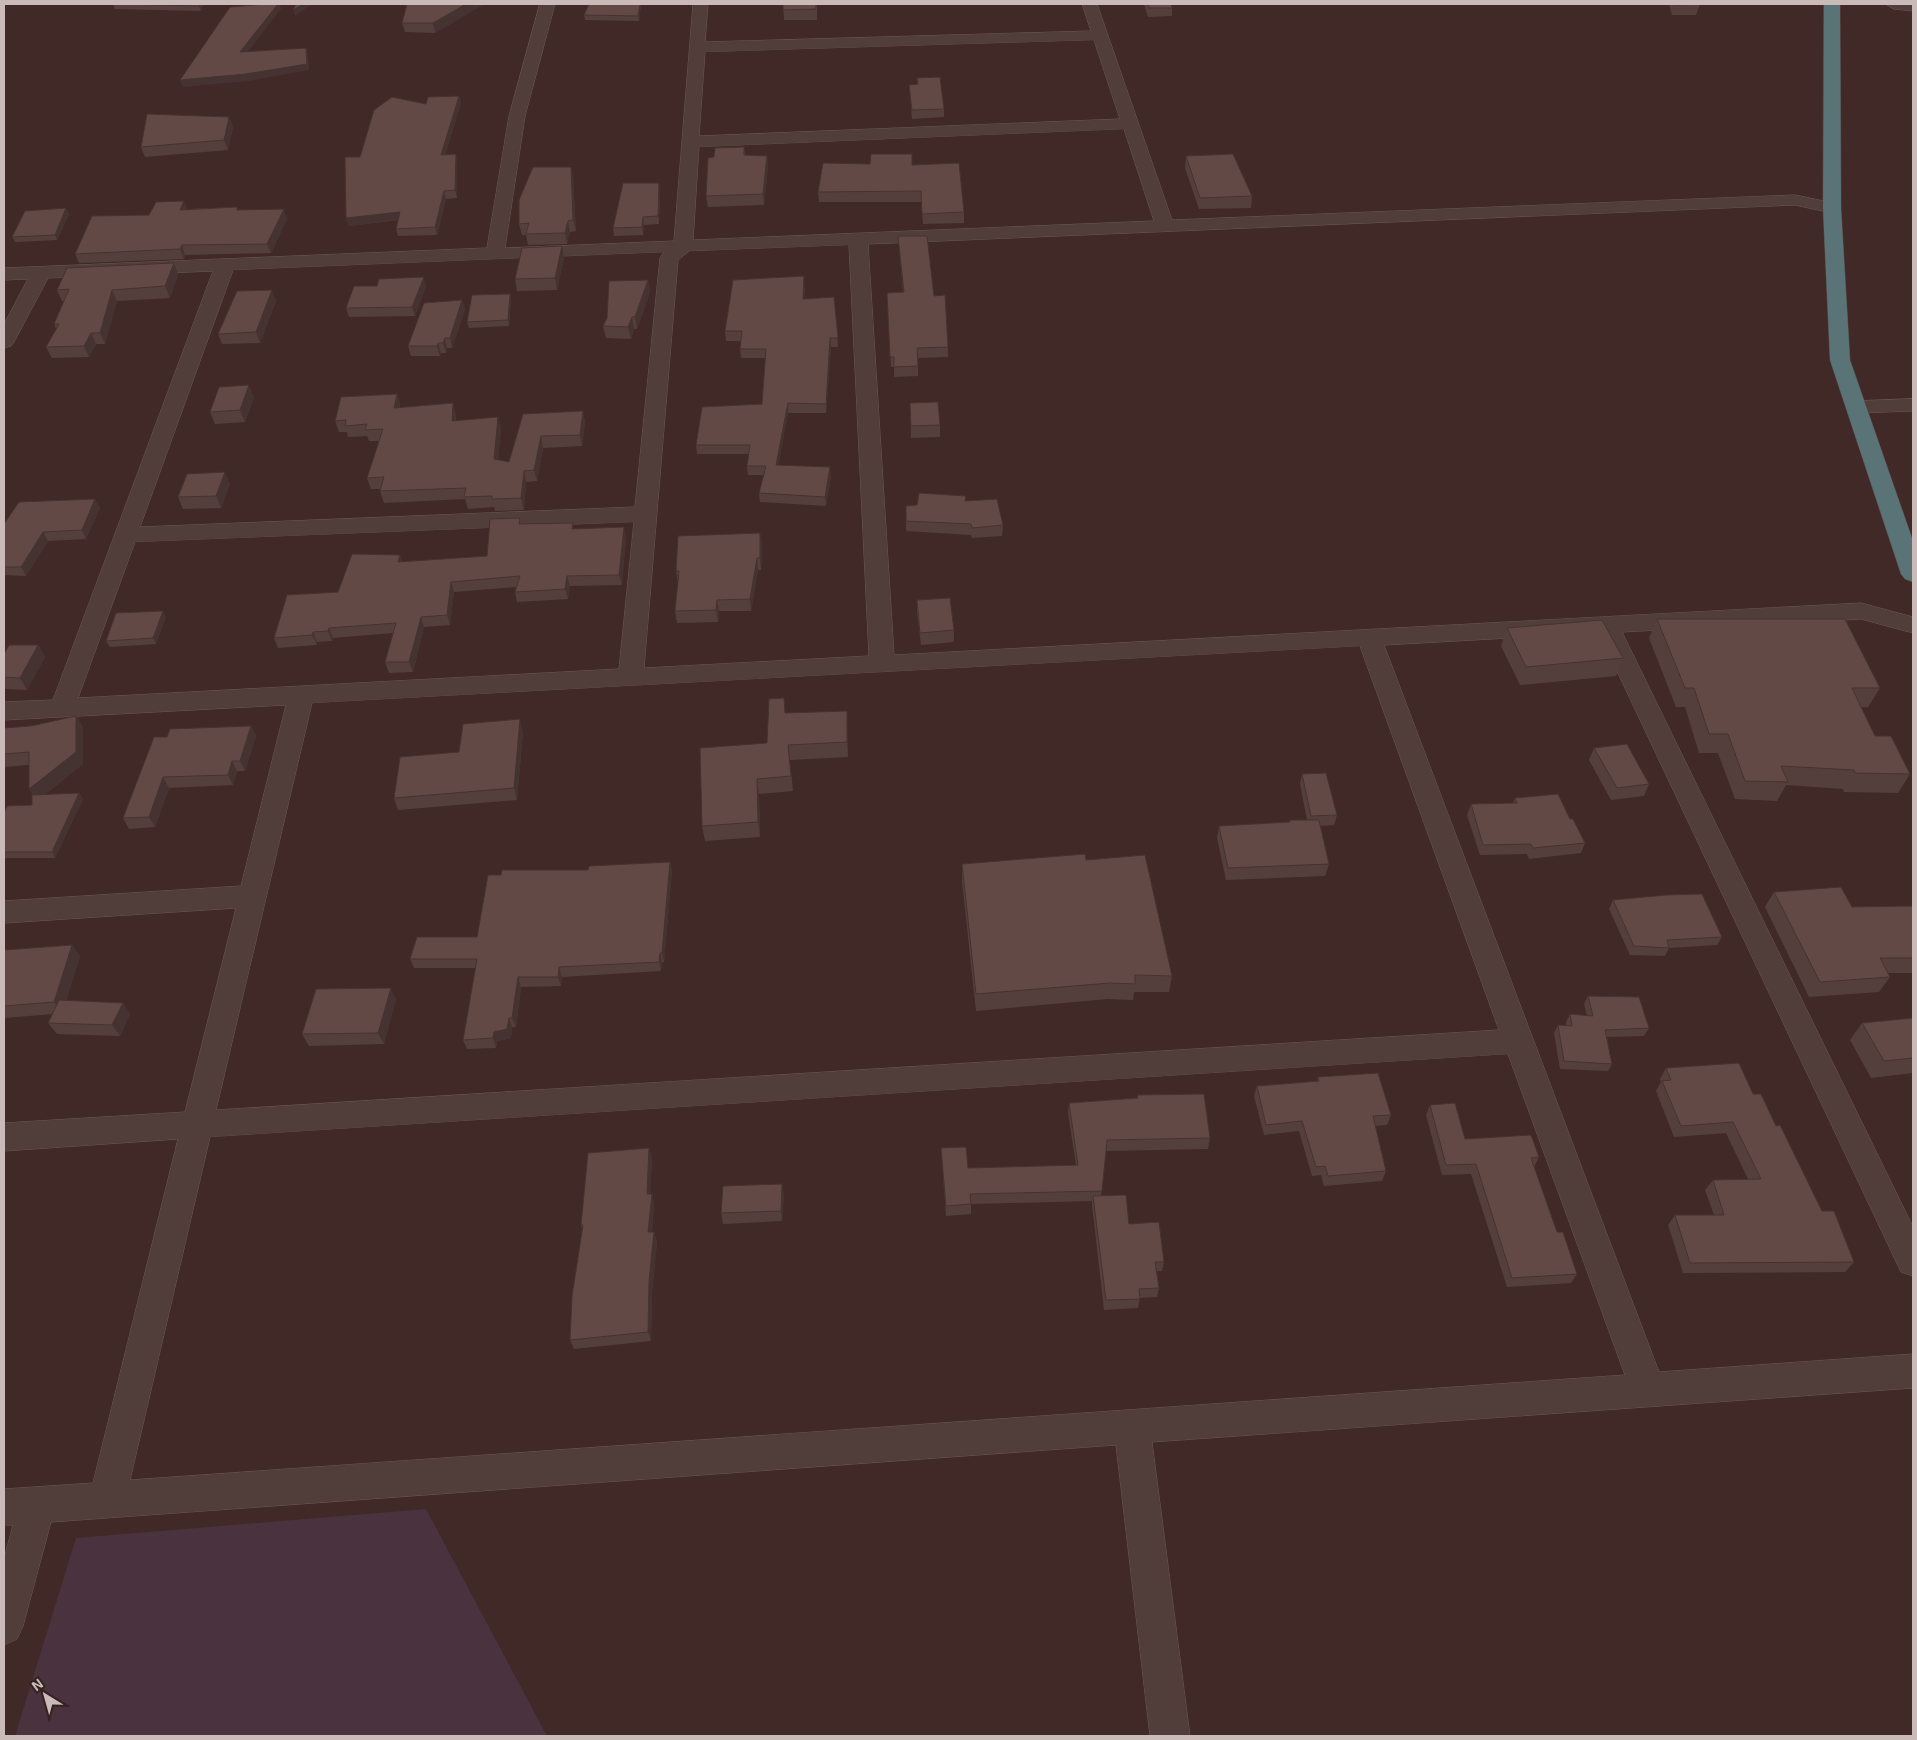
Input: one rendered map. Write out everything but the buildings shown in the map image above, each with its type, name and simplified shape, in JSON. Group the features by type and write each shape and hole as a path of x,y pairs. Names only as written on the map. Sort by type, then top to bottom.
{"highway":[{"path":"1832,4 1832,208 1840,360 1913,574"}],"street":[{"path":"495,254 517,116 547,4"},
{"path":"631,678 669,258 683,247 700,4"},
{"path":"1090,4 1165,227"},
{"path":"1894,4 1913,6"},
{"path":"697,47 1100,35"},
{"path":"690,142 1130,124"},
{"path":"4,274 1795,200 1832,208"},
{"path":"858,240 882,664"},
{"path":"62,708 225,265"},
{"path":"4,342 41,273"},
{"path":"1856,407 1913,405"},
{"path":"126,535 646,514"},
{"path":"4,711 1861,611 1913,625"},
{"path":"1606,625 1913,1261"},
{"path":"1369,638 1648,1390"},
{"path":"107,1499 301,695"},
{"path":"4,912 252,896"},
{"path":"4,1138 1519,1041"},
{"path":"4,1626 20,1506 1913,1371"},
{"path":"1132,1426 1170,1736"}],"shaded area":[{"path":"426,1509 547,1736 15,1736 76,1538"}]}
